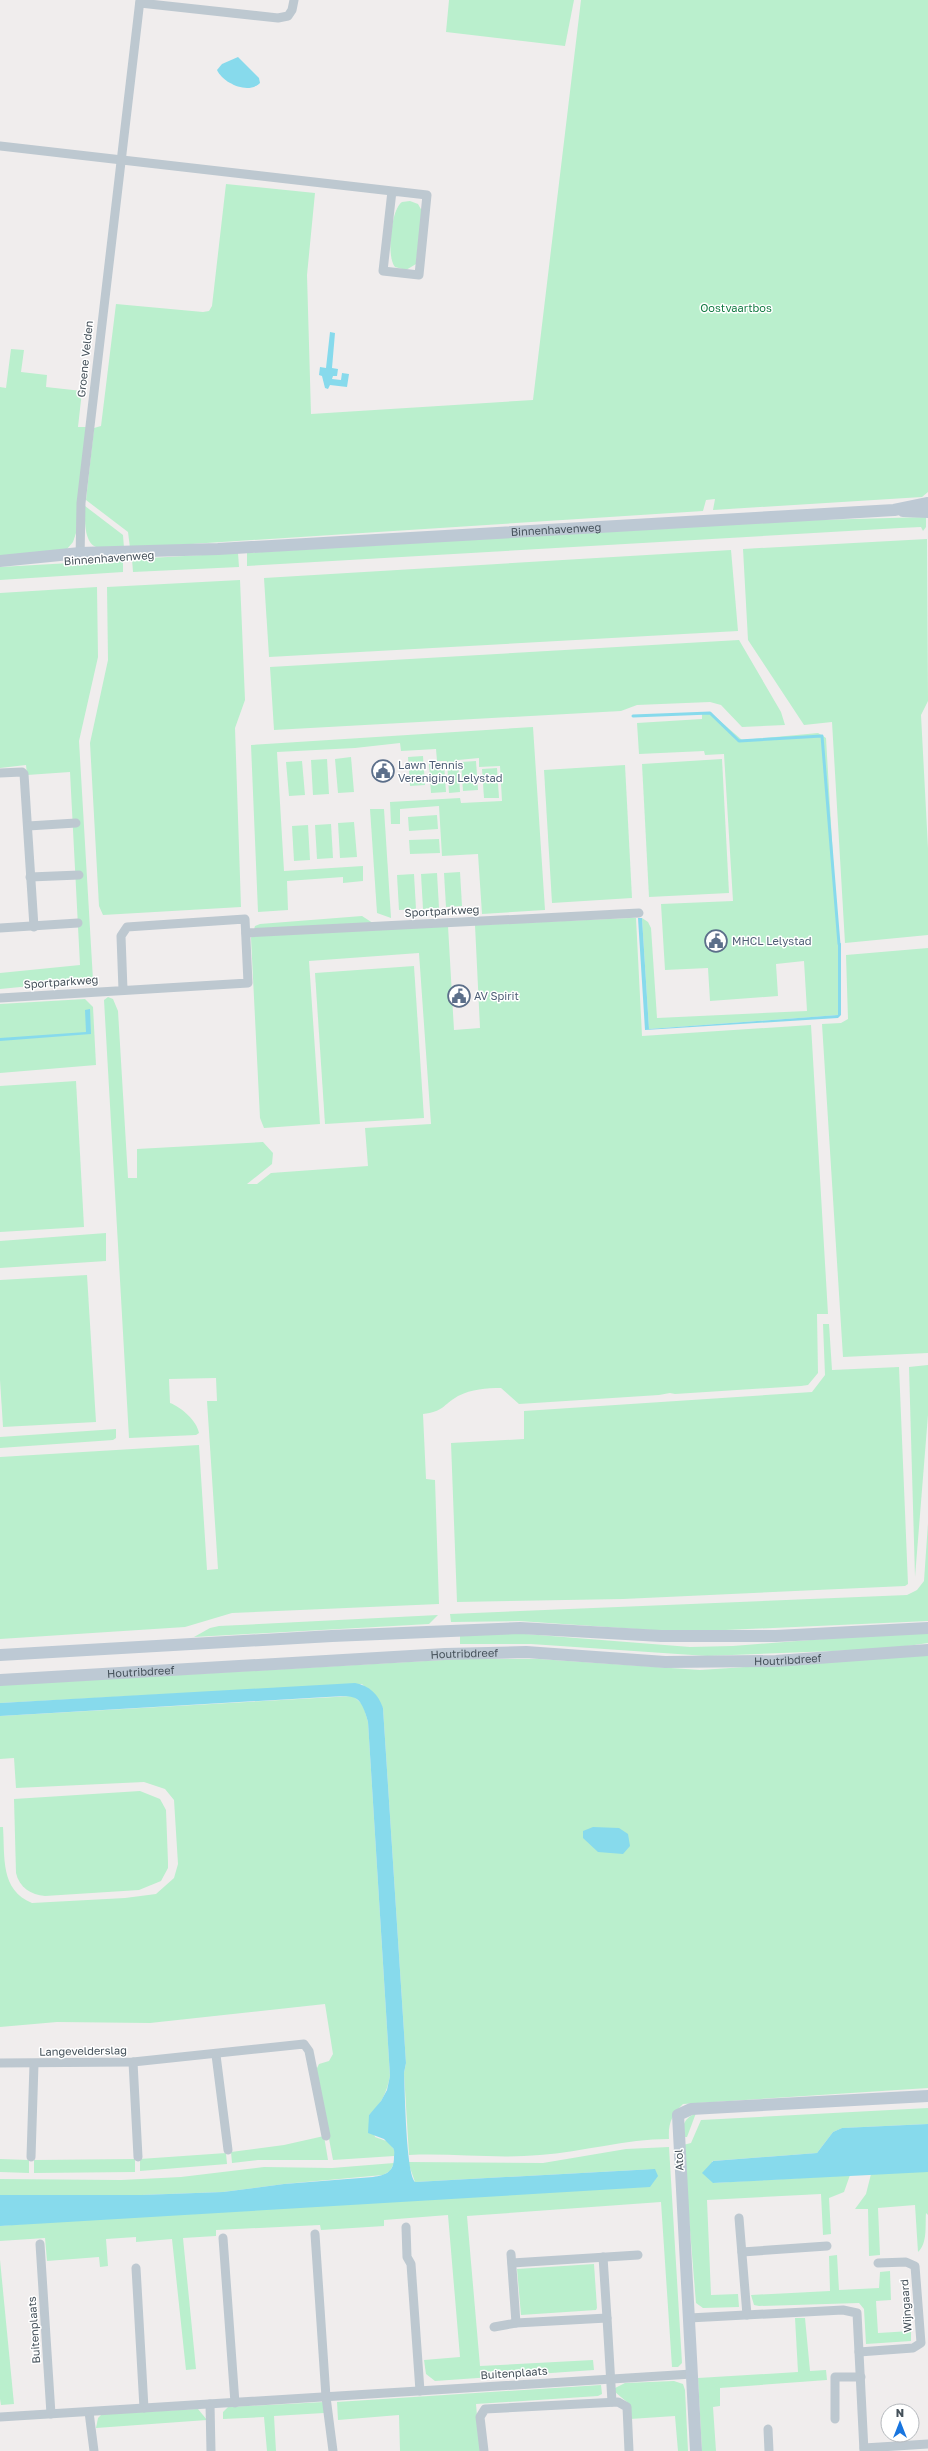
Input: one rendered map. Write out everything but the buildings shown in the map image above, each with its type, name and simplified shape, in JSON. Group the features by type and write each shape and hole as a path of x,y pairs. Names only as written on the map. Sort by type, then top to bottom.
{"main road":[{"name":"Binnenhavenweg","path":"894,510 928,503"},
{"name":"Binnenhavenweg","path":"0,562 894,510 928,512"},
{"name":"Houtribdreef","path":"0,1655 520,1628 661,1636 776,1636 928,1628"},
{"name":"Houtribdreef","path":"0,1680 445,1654 526,1652 665,1662 776,1660 928,1650"},
{"name":"Atol","path":"696,2451 678,2115 691,2109 926,2095"}],"street":[{"name":"Groene Velden","path":"80,557 81,503 120,160 140,2 278,18 288,16 292,10 294,0"},
{"path":"0,146 428,195 419,275 383,271 392,191"},
{"path":"0,773 22,772 24,774 34,927"},
{"path":"28,826 76,823"},
{"path":"30,877 79,875"},
{"name":"Sportparkweg","path":"0,998 248,984 246,933 639,913"},
{"path":"123,990 121,936 127,927 245,920 246,933"},
{"path":"0,928 78,923"},
{"name":"Langevelderslag","path":"0,2063 34,2064 133,2062 216,2055 304,2044 309,2051 326,2136"},
{"path":"216,2055 228,2150"},
{"name":"Langevelderslag","path":"133,2062 138,2157"},
{"name":"Langevelderslag","path":"31,2157 34,2064"},
{"path":"739,2218 746,2314"},
{"path":"406,2227 408,2258 411,2264 420,2391"},
{"path":"315,2234 326,2397 333,2451"},
{"path":"223,2238 235,2403"},
{"name":"Buitenplaats","path":"40,2244 51,2414"},
{"path":"742,2252 827,2246"},
{"path":"516,2323 512,2259 603,2258 638,2255"},
{"path":"603,2258 612,2402"},
{"name":"Wijngaard","path":"859,2352 913,2348 921,2343 916,2266 906,2262 878,2263"},
{"path":"136,2268 144,2408"},
{"path":"689,2318 843,2310 857,2313 864,2450 928,2444"},
{"path":"494,2326 516,2323 606,2318"},
{"name":"Buitenplaats","path":"0,2417 692,2374"},
{"path":"835,2419 834,2377 861,2377"},
{"path":"484,2451 480,2417 485,2409 612,2402 618,2402 627,2407 629,2451"},
{"path":"210,2404 211,2451"},
{"path":"89,2412 94,2451"},
{"path":"768,2428 769,2451"}],"green space":[{"path":"449,0 574,0 565,46 446,32"},
{"name":"Oostvaartbos","path":"581,0 928,0 928,492 922,497 713,510 715,499 706,500 703,511 130,548 128,532 86,500 94,428 101,426 116,304 203,312 209,311 212,306 226,184 315,193 307,275 311,414 533,400"},
{"path":"410,201 418,204 422,211 416,264 406,270 395,267 392,262 390,244 393,223 398,206 402,202"},
{"path":"11,349 24,350 21,372 47,375 46,387 82,391 78,427 86,427 76,533 73,542 67,549 0,556 0,387 6,388"},
{"path":"85,506 123,535 124,548 102,549 94,546 90,542 86,531"},
{"path":"926,517 926,527 923,531 921,527 900,528 247,566 247,553 782,521"},
{"path":"927,539 928,701 921,715 928,848 928,935 845,943 832,722 804,725 748,640 743,549"},
{"path":"731,550 738,631 269,657 264,578"},
{"path":"238,553 239,567 133,572 132,559"},
{"path":"123,560 123,572 0,580 0,567"},
{"path":"240,580 245,700 235,728 241,907 103,915 99,906 90,743 108,660 107,587"},
{"path":"97,587 98,657 79,741 93,980 0,989 0,973 80,965 70,772 27,775 26,765 0,768 0,593"},
{"path":"739,640 781,712 785,725 742,727 721,705 710,702 637,705 621,711 274,730 270,667"},
{"path":"702,714 712,714 742,740 818,733 826,738 838,944 839,1015 649,1029 642,918 648,922 651,928 657,1018 807,1011 804,961 776,964 778,996 710,1001 708,968 665,970 661,904 733,901 724,754 705,755 704,751 639,754 637,723 702,719"},
{"path":"533,727 545,910 482,914 478,854 442,856 439,806 400,809 400,824 391,824 390,802 460,798 461,803 502,801 500,766 479,767 479,758 458,760 460,792 449,793 447,761 437,761 436,749 401,751 400,743 355,748 277,752 284,871 363,866 363,881 343,883 343,877 287,881 288,910 258,912 251,745"},
{"path":"423,756 425,785 410,786 408,757"},
{"path":"351,757 354,792 338,793 335,759"},
{"path":"327,759 329,794 313,795 311,760"},
{"path":"722,759 729,893 649,897 642,764"},
{"path":"302,761 305,795 289,796 286,762"},
{"path":"476,761 478,790 463,791 461,762"},
{"path":"444,763 446,792 431,793 429,764"},
{"path":"625,765 632,898 552,903 544,770"},
{"path":"497,768 499,798 484,798 482,769"},
{"path":"370,809 384,809 391,918 377,913"},
{"path":"437,815 438,829 409,831 408,817"},
{"path":"354,822 357,857 340,858 338,823"},
{"path":"331,824 333,858 317,859 315,825"},
{"path":"308,825 310,860 294,861 292,826"},
{"path":"439,839 440,853 410,854 409,840"},
{"path":"460,872 462,906 446,907 444,873"},
{"path":"437,873 439,908 423,909 421,874"},
{"path":"414,874 416,909 399,910 397,875"},
{"path":"362,916 379,927 448,926 454,1030 480,1028 475,925 631,918 636,918 642,1036 811,1025 828,1314 817,1314 818,1373 808,1385 801,1386 675,1394 670,1393 519,1404 501,1388 474,1390 458,1396 435,1412 423,1414 426,1479 435,1480 439,1604 232,1613 185,1627 0,1639 0,1457 199,1445 207,1570 218,1569 207,1401 217,1401 216,1378 169,1379 170,1403 179,1408 192,1419 198,1428 199,1433 196,1435 129,1438 104,1000 108,997 113,999 118,1011 128,1178 137,1178 137,1149 263,1142 273,1153 272,1164 247,1184 257,1184 271,1173 368,1166 365,1128 431,1124 419,953 309,961 320,1124 264,1128 260,1118 251,938 255,926 260,924"},
{"path":"928,948 928,1353 843,1357 822,1024 841,1023 848,1019 846,955"},
{"path":"414,966 424,1118 325,1124 315,973"},
{"path":"85,999 93,1007 96,1065 0,1073 0,1004"},
{"path":"76,1081 84,1227 0,1232 0,1086"},
{"path":"106,1233 106,1261 0,1268 0,1241"},
{"path":"87,1275 96,1422 3,1427 0,1380 0,1280"},
{"path":"823,1324 829,1324 832,1370 899,1367 908,1584 905,1586 623,1599 457,1602 451,1443 524,1439 524,1411 812,1392 825,1375"},
{"path":"928,1365 928,1415 915,1577 909,1367"},
{"path":"116,1429 116,1438 113,1440 0,1448 0,1437"},
{"path":"928,1523 928,1621 681,1632 519,1621 451,1622 450,1614 907,1595 917,1590 924,1581"},
{"path":"438,1615 429,1624 194,1637 210,1628 219,1626"},
{"path":"513,1633 690,1647 733,1646 901,1633 928,1634 928,1643 886,1649 707,1656 531,1644 460,1644 460,1635"},
{"path":"928,1655 928,2088 683,2104 676,2112 670,2124 669,2139 636,2141 556,2153 524,2156 409,2155 404,2073 406,2063 383,1708 362,1684 0,1703 0,1685 461,1659 539,1659 700,1670"},
{"path":"353,1696 363,1705 368,1722 390,2076 383,2098 369,2115 375,2137 389,2142 395,2151 394,2156 333,2160 316,2070 319,2064 329,2061 333,2054 325,2004 150,2023 57,2022 0,2027 0,1827 3,1827 6,1871 9,1881 14,1890 32,1903 125,1898 156,1894 174,1878 178,1864 174,1800 165,1789 144,1782 16,1788 14,1758 0,1759 0,1716"},
{"path":"140,1791 160,1799 166,1810 168,1868 161,1881 139,1890 45,1896 30,1892 23,1886 16,1873 14,1799"},
{"path":"928,2108 928,2124 842,2128 833,2132 817,2153 712,2161 714,2183 850,2175 844,2192 829,2198 831,2234 823,2235 821,2194 707,2200 711,2295 738,2294 739,2307 703,2308 696,2303 683,2145 691,2143 701,2120"},
{"path":"696,2113 687,2137 682,2137 685,2122 689,2117"},
{"path":"324,2136 328,2160 258,2160 232,2163 231,2152 284,2145"},
{"path":"669,2147 682,2363 678,2367 672,2367 661,2202 467,2216 480,2366 593,2360 594,2370 435,2381 426,2374 424,2360 460,2357 448,2215 384,2220 384,2226 321,2230 320,2225 216,2230 216,2236 183,2238 196,2369 186,2370 172,2239 136,2242 136,2237 106,2239 108,2266 100,2267 99,2257 47,2261 45,2238 0,2241 0,2226 655,2169 415,2182 408,2162 543,2163 626,2149"},
{"path":"226,2153 227,2164 140,2171 140,2159"},
{"path":"0,2159 29,2160 29,2173 0,2172"},
{"path":"135,2159 135,2172 34,2173 34,2160"},
{"path":"394,2163 390,2171 383,2175 284,2184 223,2192 141,2195 0,2195 0,2179 121,2180 181,2177 264,2167 332,2168"},
{"path":"928,2172 928,2215 926,2213 925,2239 921,2248 918,2252 915,2205 878,2208 880,2255 869,2256 868,2209 855,2209 866,2194 871,2174"},
{"path":"837,2255 839,2290 879,2288 880,2272 890,2271 891,2300 876,2301 878,2333 911,2331 911,2341 866,2344 864,2309 859,2303 754,2305 751,2295 830,2291 829,2256"},
{"path":"0,2260 14,2404 1,2405 0,2399"},
{"path":"594,2264 596,2310 521,2315 517,2269"},
{"path":"795,2318 805,2318 810,2371 826,2370 827,2380 720,2388 720,2406 713,2407 716,2451 702,2451 698,2378 798,2372"},
{"path":"674,2381 683,2384 685,2390 688,2451 678,2451 675,2416 630,2419 627,2402 615,2392 615,2388 625,2383"},
{"path":"601,2385 602,2394 598,2396 476,2404 480,2451 400,2451 399,2415 338,2420 337,2402"},
{"path":"324,2402 324,2413 274,2416 276,2451 267,2451 264,2417 223,2419 223,2412 228,2407"},
{"path":"198,2409 207,2420 96,2428 98,2418 102,2414"}],"water":[{"path":"238,57 259,78 260,83 249,88 243,88 230,83 220,75 217,70 222,64"},
{"path":"330,332 335,333 332,368 338,369 337,376 333,376 332,379 341,380 342,373 349,374 347,387 330,385 328,389 325,388 322,376 319,375 320,367 326,368"},
{"path":"638,918 642,918 649,1029 838,1015 838,944 841,943 841,1015 838,1018 645,1030"},
{"path":"90,1009 91,1034 0,1041 0,1038 86,1032 85,1010"},
{"path":"355,1683 365,1686 373,1691 383,1708 406,2063 404,2073 406,2131 412,2175 415,2182 655,2169 658,2176 650,2187 0,2226 0,2195 141,2195 223,2192 284,2184 373,2177 385,2174 393,2166 393,2148 384,2139 368,2133 369,2115 381,2101 387,2090 390,2076 368,1722 359,1701 349,1697 336,1697 0,1716 0,1703"},
{"path":"593,1827 619,1828 628,1834 630,1846 623,1854 598,1852 583,1838 583,1831"},
{"path":"928,2124 928,2172 713,2183 702,2173 713,2161 817,2153 833,2132 842,2128"}],"waterway":[{"path":"633,716 710,713 739,741 822,736 839,944"}],"place":[{"name":"Lawn Tennis Vereniging Lelystad","path":"383,771"},
{"name":"MHCL Lelystad","path":"716,941"},
{"name":"AV Spirit","path":"459,996"}]}
